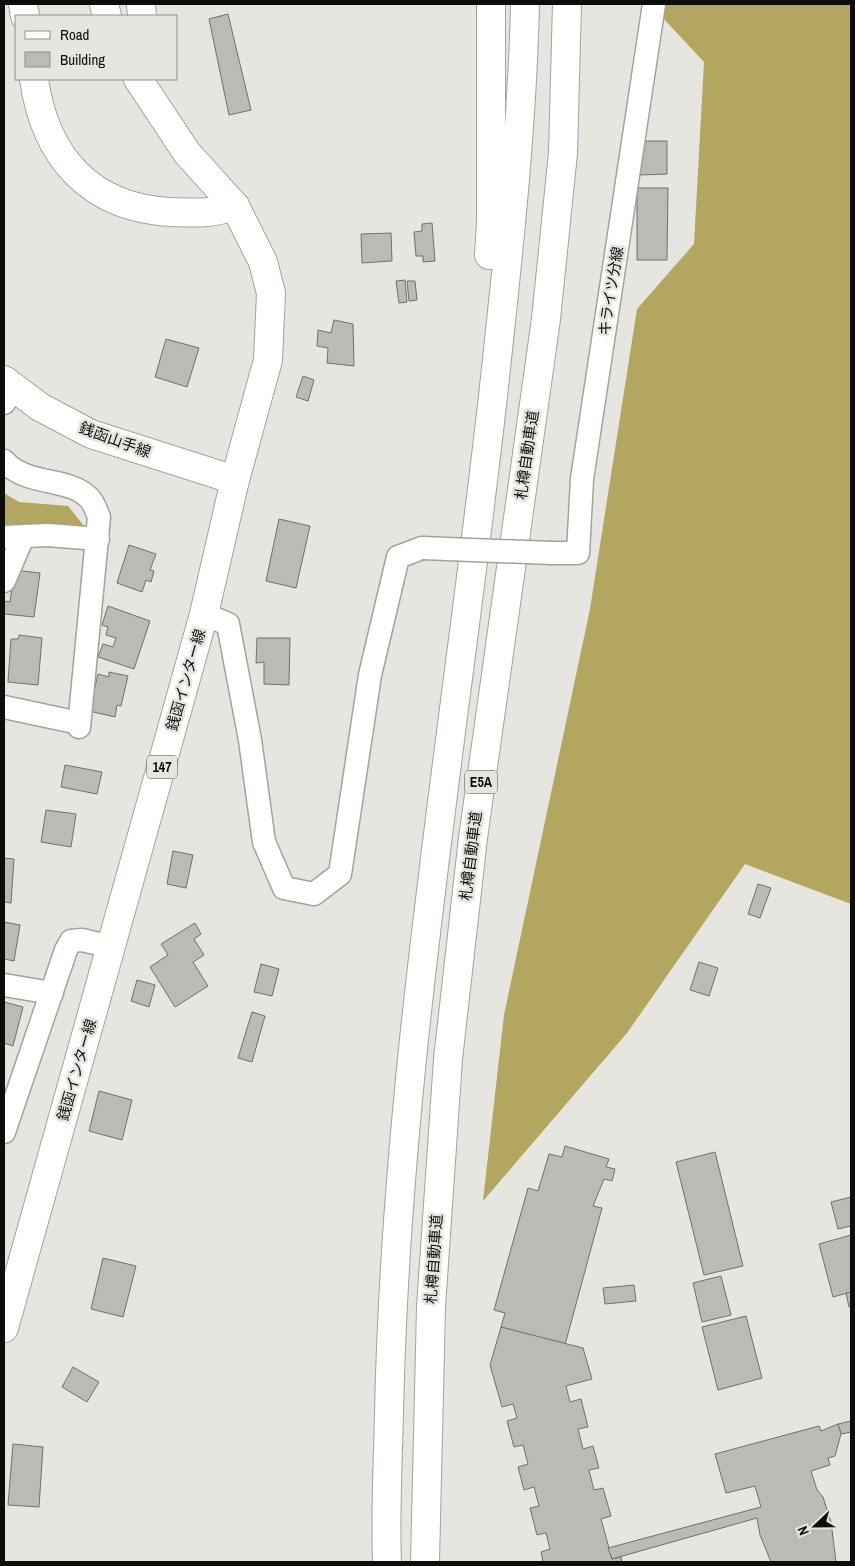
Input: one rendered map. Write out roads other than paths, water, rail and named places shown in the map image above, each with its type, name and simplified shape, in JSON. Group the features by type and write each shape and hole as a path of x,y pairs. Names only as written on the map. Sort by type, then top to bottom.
{"main road":[{"path":"480,506 478,444 492,222 491,4"},
{"name":"E5A","path":"387,1562 392,1307 412,1053 480,506 502,311 524,73 525,4"},
{"name":"札樽自動車道","path":"424,1562 431,1308 448,1059 473,838 546,319 562,153 567,4"},
{"path":"562,153 576,77 579,4"},
{"path":"34,80 39,109 56,146 82,180 99,194 121,204 149,211 211,214 235,206"},
{"path":"139,80 186,153 235,206"},
{"path":"161,80 235,206"},
{"name":"銭函インター線","path":"4,1328 204,614 235,480 268,360 271,293 263,262 235,206"},
{"name":"銭函山手線","path":"7,390 91,434 235,480"}],"street":[{"name":"キライツ分線","path":"204,614 228,624 250,740 264,842 284,888 314,894 340,874 370,675 398,557 422,548 578,554 582,479 654,4"},
{"path":"4,461 22,475 80,491 88,497 99,517 79,725 6,702"},
{"path":"4,581 13,537 48,535 98,539"},
{"path":"4,1132 52,993 58,969 72,941 82,940 112,947"},
{"path":"4,985 52,993"}]}
